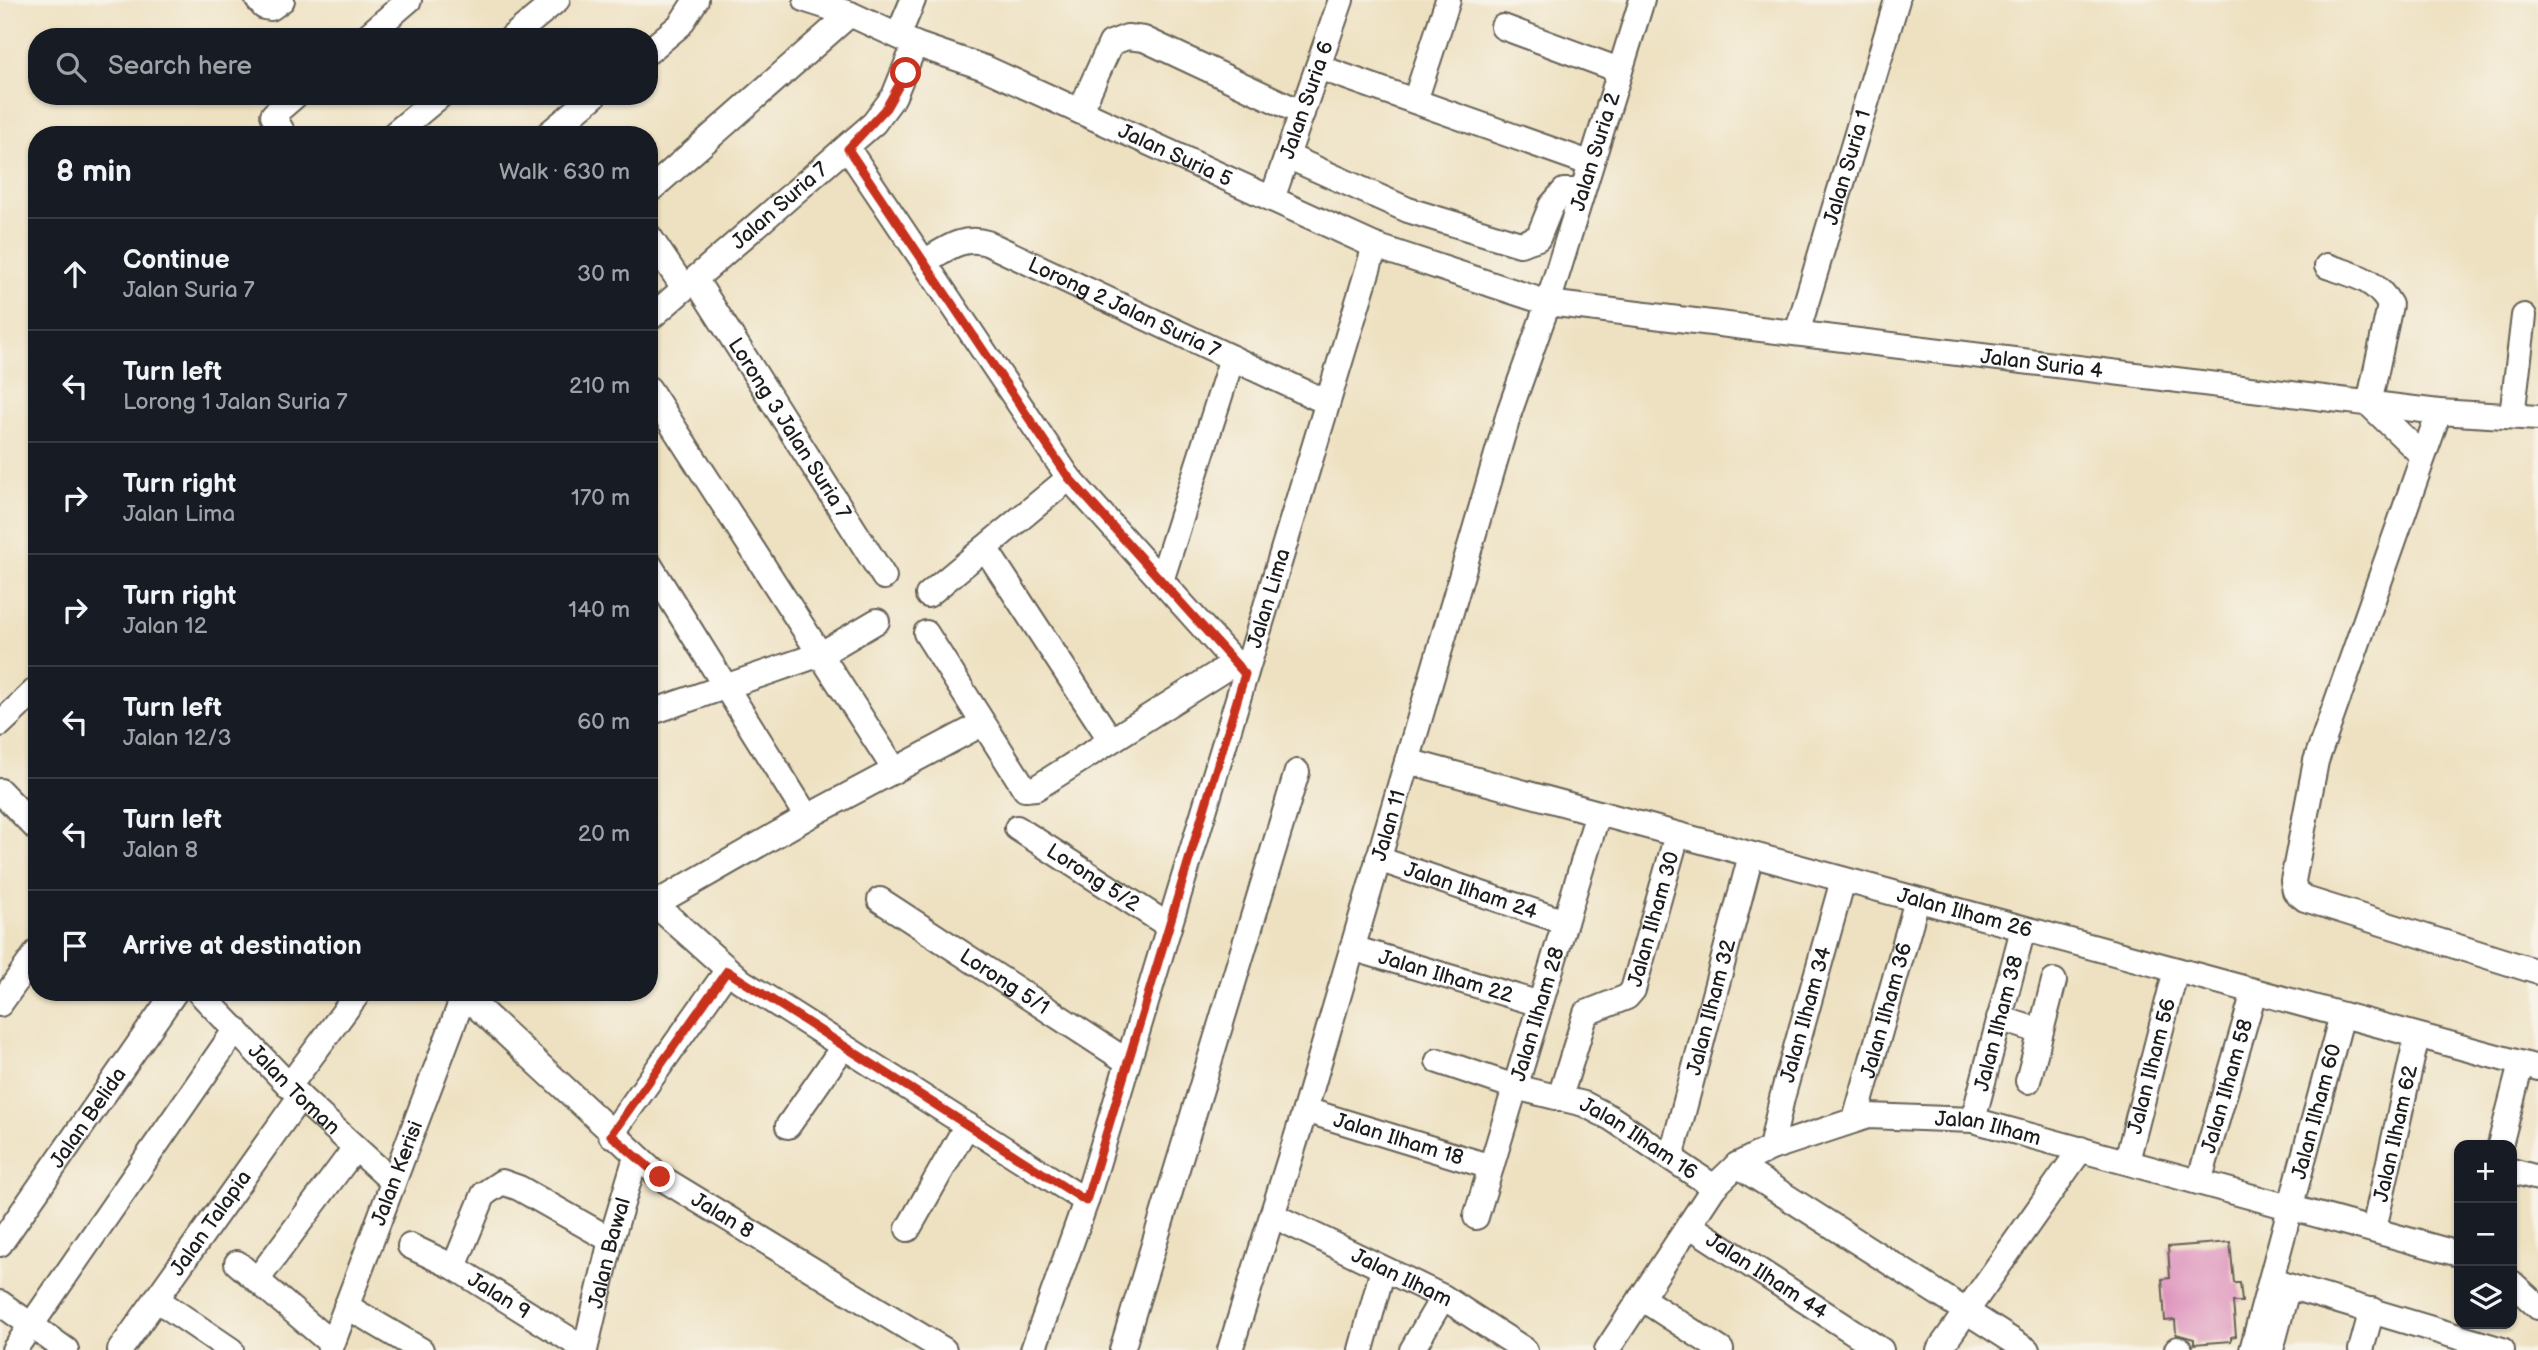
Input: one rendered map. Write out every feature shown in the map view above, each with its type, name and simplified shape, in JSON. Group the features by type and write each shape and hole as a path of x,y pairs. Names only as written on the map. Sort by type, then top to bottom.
{"street":[{"path":"258,0 264,7 271,8 282,0"},
{"path":"377,28 410,0"},
{"path":"523,28 557,0"},
{"path":"658,43 680,25 696,0"},
{"name":"Jalan Suria 7","path":"658,311 848,149 874,123 894,96 913,0"},
{"name":"Jalan Suria 6","path":"1272,199 1341,0"},
{"path":"1415,101 1448,0"},
{"name":"Jalan Suria 2","path":"1548,303 1580,191 1642,0"},
{"name":"Jalan Suria 1","path":"1797,333 1897,0"},
{"name":"Jalan Suria 5","path":"817,1 906,40 985,68 1376,246 1548,303"},
{"path":"658,183 850,14"},
{"path":"1503,27 1619,70"},
{"path":"1080,111 1111,43 1127,37 1144,39 1302,113"},
{"path":"1318,67 1589,163"},
{"path":"278,125 290,105"},
{"path":"404,126 429,105"},
{"path":"558,126 583,105"},
{"path":"848,149 1069,478 1240,669 1110,739 1036,788 1025,789 926,633"},
{"path":"1287,156 1408,210 1520,244 1538,238 1551,206 1564,191 1580,191"},
{"name":"Lorong 2 Jalan Suria 7","path":"924,262 963,240 972,238 987,243 1326,402"},
{"name":"Lorong 3 Jalan Suria 7","path":"658,246 690,283 884,577"},
{"name":"Jalan Lima","path":"1033,1350 1086,1201 1169,926 1240,669 1376,246"},
{"path":"2327,267 2368,279 2383,292 2390,305 2369,404 2423,456"},
{"name":"Jalan Suria 4","path":"1548,303 2369,404 2439,412 2538,418"},
{"name":"Jalan 11","path":"1230,1350 1305,1110 1510,410 1548,303"},
{"path":"2512,416 2524,316"},
{"path":"1161,581 1232,358"},
{"path":"658,403 895,770"},
{"path":"2439,412 2316,761 2293,881 2295,891 2305,899 2538,972"},
{"path":"928,595 1069,478"},
{"path":"985,548 1110,739"},
{"path":"658,578 728,685 807,817"},
{"path":"658,710 821,654 877,621"},
{"path":"3,715 28,696"},
{"path":"658,898 982,724"},
{"name":"Jalan Ilham 26","path":"1407,761 2529,1066"},
{"path":"1122,1350 1297,772"},
{"path":"0,791 28,820"},
{"name":"Jalan Ilham 28","path":"1476,1217 1598,813"},
{"name":"Lorong 5/2","path":"1017,828 1169,926"},
{"name":"Jalan Ilham 30","path":"1560,1097 1586,1013 1627,997 1633,990 1677,835"},
{"name":"Jalan Ilham 32","path":"1671,1158 1751,855"},
{"name":"Jalan Ilham 24","path":"1378,859 1565,922"},
{"name":"Jalan Ilham 34","path":"1771,1148 1782,1098 1843,880"},
{"name":"Lorong 5/1","path":"880,900 1128,1062"},
{"name":"Jalan Ilham 36","path":"1855,1120 1917,900"},
{"path":"658,907 727,971 1086,1201"},
{"name":"Jalan Ilham 38","path":"1973,1120 2023,929"},
{"name":"Jalan Ilham 22","path":"1352,948 1540,1004"},
{"path":"4,990 28,962"},
{"name":"Jalan Ilham 56","path":"2127,1161 2176,970"},
{"path":"611,1135 727,971"},
{"path":"2028,1081 2054,981"},
{"name":"Jalan Ilham 58","path":"2199,1182 2254,992"},
{"name":"Jalan Belida","path":"0,1244 169,1001"},
{"name":"Jalan Toman","path":"208,1001 294,1091 393,1182"},
{"name":"Jalan Talapia","path":"120,1350 294,1091 347,1001"},
{"name":"Jalan Kerisi","path":"331,1347 460,1001"},
{"name":"Jalan 8","path":"471,1001 611,1135 660,1177 944,1350"},
{"name":"Jalan Ilham 60","path":"2280,1283 2291,1206 2342,1016"},
{"path":"1999,1018 2039,1031"},
{"path":"14,1350 236,1029"},
{"name":"Jalan Ilham 62","path":"2374,1229 2417,1036"},
{"path":"788,1126 843,1047"},
{"name":"Jalan Ilham 16","path":"1438,1061 1515,1087 1584,1104 1611,1118 1714,1187"},
{"path":"2502,1140 2529,1066"},
{"name":"Jalan Ilham 18","path":"1305,1110 1491,1167"},
{"name":"Jalan Ilham","path":"1607,1350 1714,1187 1737,1165 1771,1148 1868,1116 1973,1120 2454,1253"},
{"path":"908,1229 967,1125"},
{"path":"257,1280 355,1148"},
{"path":"1939,1350 2081,1149"},
{"name":"Jalan Bawal","path":"585,1349 611,1240 636,1157"},
{"path":"1737,1165 2027,1350"},
{"path":"2517,1172 2538,1178"},
{"path":"454,1267 484,1194 502,1182 519,1188 611,1240"},
{"name":"Jalan Ilham","path":"1272,1214 1443,1297 1525,1350"},
{"name":"Jalan Ilham 44","path":"1689,1224 1881,1350"},
{"name":"Jalan 9","path":"410,1246 454,1267 585,1349"},
{"path":"237,1263 331,1347"},
{"path":"1361,1350 1383,1269"},
{"path":"2280,1283 2502,1350"},
{"path":"2252,1350 2280,1283"},
{"path":"2271,1350 2280,1283"},
{"path":"2517,1288 2538,1307"},
{"path":"1412,1350 1443,1297"},
{"path":"1641,1298 1721,1350"},
{"path":"156,1299 231,1350"},
{"path":"0,1303 66,1350"},
{"path":"346,1306 421,1350"},
{"path":"2361,1350 2372,1310"}],"building":[{"path":"2230,1242 2234,1283 2240,1283 2242,1302 2233,1302 2236,1336 2231,1337 2231,1341 2194,1344 2194,1339 2176,1334 2175,1320 2165,1321 2162,1279 2170,1278 2168,1247"}],"route":[{"path":"660,1177 611,1135 727,971 1086,1201 1245,674 1069,478 848,149 886,108 906,73"}]}
